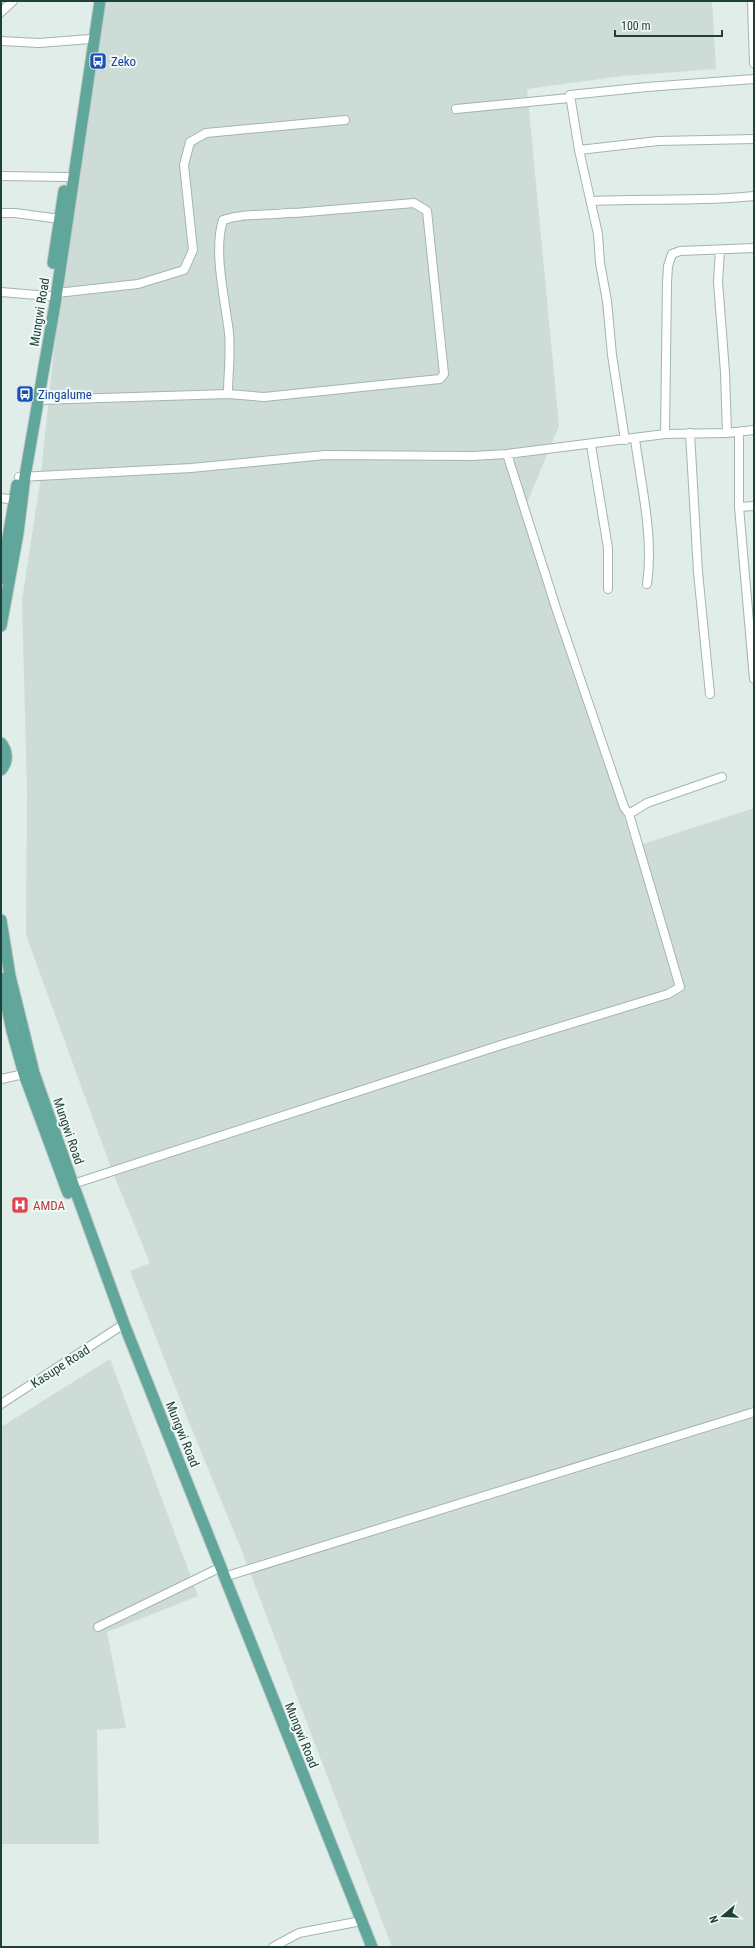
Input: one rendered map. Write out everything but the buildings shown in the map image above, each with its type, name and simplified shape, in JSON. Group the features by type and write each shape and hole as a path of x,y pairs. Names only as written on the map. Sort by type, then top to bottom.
{"main road":[{"name":"Mungwi Road","path":"1,578 15,500 22,476 38,400 53,294 60,219 95,1"},
{"name":"Mungwi Road","path":"1,626 18,533 22,476 100,1"},
{"path":"1,743 6,750 7,756 6,763 1,770"},
{"name":"Mungwi Road","path":"1,920 10,976 34,1073 121,1326 224,1577 372,1947"},
{"name":"Mungwi Road","path":"1,978 12,1031 24,1074 215,1570 366,1947"}],"street":[{"path":"1,12 14,1"},
{"path":"752,1 754,63"},
{"path":"1,41 39,43 90,38"},
{"path":"456,109 569,98 573,94 754,79"},
{"path":"569,98 579,150 592,201 607,301 612,356 625,440"},
{"path":"1,292 53,294 138,284 184,270 192,250 184,165 190,142 206,133 345,120"},
{"path":"579,150 658,141 754,139"},
{"path":"1,176 67,177"},
{"path":"592,201 625,199 720,200 754,196"},
{"path":"38,400 228,394 264,397 440,379 444,374 427,211 414,203 295,213 286,212 279,214 236,215 223,220 219,232 222,284 229,334 228,394"},
{"path":"1,213 15,212 60,219"},
{"path":"665,434 667,379 666,330 670,258 674,252 680,251 754,248"},
{"path":"720,250 718,282 726,372 727,433"},
{"path":"22,476 191,468 325,455 472,456 506,454 591,445 665,434 727,433 754,430"},
{"path":"739,432 739,507 754,679"},
{"path":"690,433 698,572 710,694"},
{"path":"635,439 649,547 650,567 647,584"},
{"path":"591,445 608,548 608,589"},
{"path":"73,1184 676,990 680,987 629,814 624,807 557,611 506,454"},
{"path":"1,498 15,500"},
{"path":"739,507 754,506"},
{"path":"629,814 647,803 722,777"},
{"path":"1,1079 24,1074"},
{"name":"Kasupe Road","path":"1,1404 121,1326"},
{"path":"224,1577 754,1412"},
{"path":"98,1627 215,1570"},
{"path":"273,1947 299,1933 356,1922"}],"shaded area":[{"path":"105,1 712,1 716,69 622,76 527,89 559,426 524,510 634,847 754,808 754,1947 392,1947 243,1554 187,1417 130,1271 150,1263 111,1168 26,935 27,792 22,600 40,483 54,349"},
{"path":"110,1359 198,1596 107,1632 126,1728 97,1730 99,1844 1,1844 1,1427"}],"place":[{"name":"Zeko","path":"98,61"},
{"name":"Zingalume","path":"25,394"},
{"name":"AMDA","path":"20,1205"}]}
